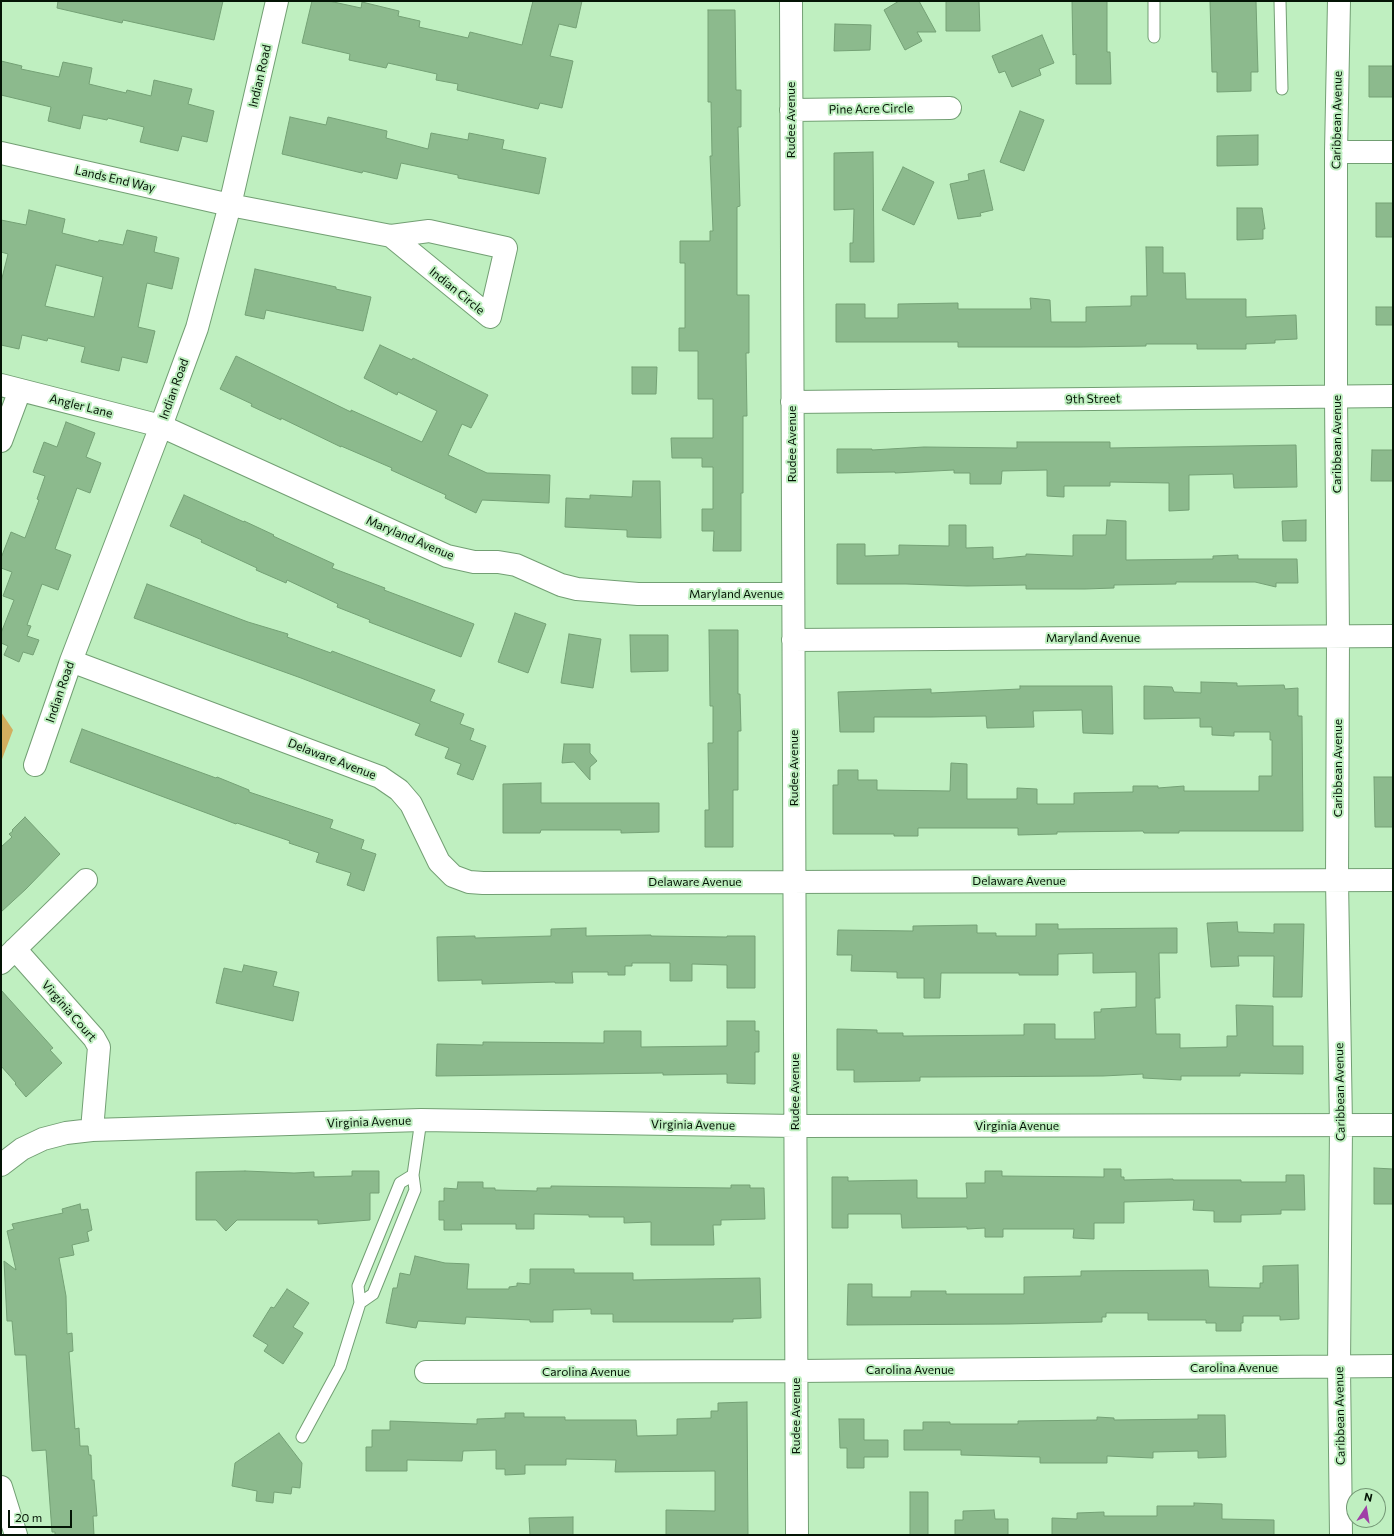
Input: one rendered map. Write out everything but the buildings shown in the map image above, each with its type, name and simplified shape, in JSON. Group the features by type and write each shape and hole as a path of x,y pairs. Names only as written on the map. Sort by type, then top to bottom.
{"street":[{"name":"Indian Road","path":"35,765 71,661 197,328 230,205 277,1"},
{"name":"Rudee Avenue","path":"791,1 797,1535"},
{"name":"Caribbean Avenue","path":"1339,1 1336,152 1336,396 1338,636 1337,880 1341,1126 1339,1367 1342,1535"},
{"name":"Pine Acre Circle","path":"791,110 950,108"},
{"path":"1336,152 1393,152"},
{"name":"Lands End Way","path":"1,153 230,205"},
{"name":"Indian Circle","path":"230,205 391,236 429,231 506,248 490,317 391,236"},
{"path":"1,441 10,388"},
{"name":"Angler Lane","path":"10,388 161,426"},
{"name":"9th Street","path":"792,402 1393,396"},
{"name":"Maryland Avenue","path":"161,426 447,556 474,562 498,562 516,565 561,585 577,589 638,594 793,594"},
{"name":"Maryland Avenue","path":"793,640 1393,636"},
{"name":"Delaware Avenue","path":"71,661 380,777 399,790 411,804 439,862 453,876 469,882 1393,880"},
{"name":"Virginia Court","path":"86,880 8,956 94,1038 99,1047 92,1130"},
{"name":"Virginia Avenue","path":"1,1165 22,1149 43,1138 66,1133 92,1130 421,1120 795,1126 1393,1125"},
{"name":"Carolina Avenue","path":"426,1372 796,1371 1393,1366"},
{"path":"1,1487 16,1535"}],"lane":[{"path":"1154,1 1154,36"},
{"path":"1280,1 1282,89"},
{"path":"360,1303 373,1294 415,1190 413,1175 421,1120"},
{"path":"302,1437 340,1367 360,1303 358,1286 400,1183 413,1175"}],"shaded area":[{"path":"1,712 13,730 1,762"}]}
